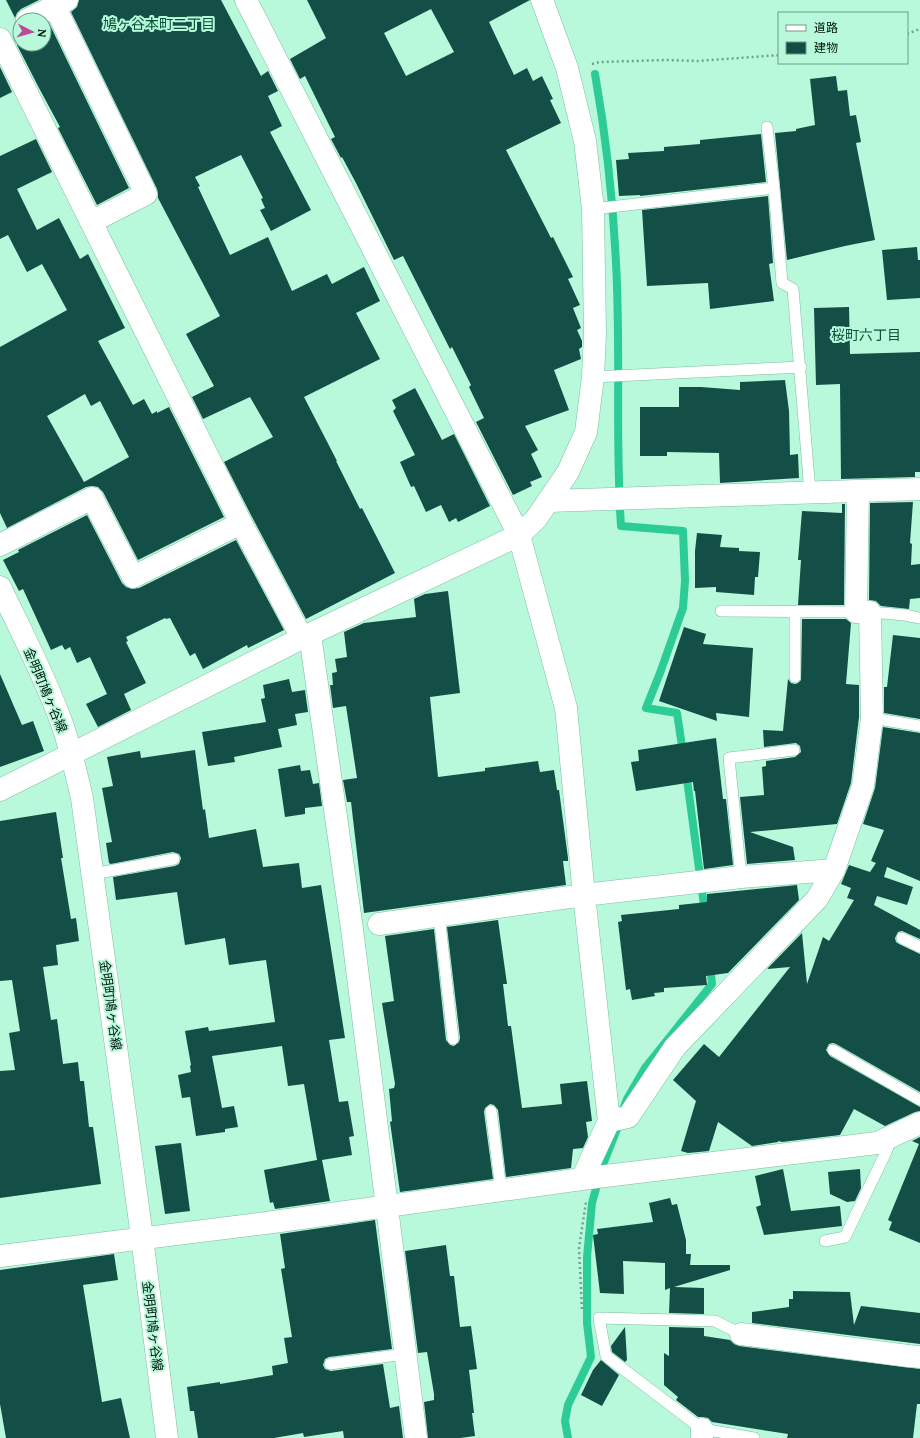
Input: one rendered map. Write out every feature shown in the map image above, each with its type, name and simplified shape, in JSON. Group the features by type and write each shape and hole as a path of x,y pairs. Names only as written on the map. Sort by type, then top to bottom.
{"street":[{"path":"246,0 519,535 566,708 584,895 609,1121 585,1179"},
{"path":"0,790 306,637 519,535 536,519 568,472 586,432 593,377 595,334 592,208 585,141 568,68 542,0"},
{"path":"43,12 61,3 146,194 91,222"},
{"path":"0,33 12,27"},
{"path":"0,39 241,523 306,637 352,929 416,1438"},
{"path":"548,501 920,489"},
{"path":"609,1121 628,1117 675,1047 817,898 834,870 863,786 872,718 863,612 858,491"},
{"path":"0,545 92,498 132,577 241,523"},
{"name":"金明町鳩ヶ谷線","path":"0,587 42,676 61,721 72,754 82,798 142,1237 167,1438"},
{"path":"379,924 584,895 741,877 834,870"},
{"path":"0,1256 142,1237 266,1223 585,1179 877,1143 920,1123"},
{"path":"741,1334 920,1357"}],"lane":[{"path":"767,127 782,283 793,289 801,367 810,492"},
{"path":"592,208 774,188"},
{"path":"593,377 801,367"},
{"path":"721,611 863,612 905,615 920,618"},
{"path":"795,612 795,677"},
{"path":"872,718 920,726"},
{"path":"741,877 729,758 794,750"},
{"path":"93,874 174,859"},
{"path":"438,915 453,1038"},
{"path":"902,938 920,947"},
{"path":"833,1050 920,1100"},
{"path":"491,1111 501,1190"},
{"path":"825,1241 845,1237 886,1152 892,1136"},
{"path":"741,1334 715,1320 599,1318 606,1356 702,1433 754,1438"},
{"path":"330,1364 405,1354"}],"path":[{"path":"908,34 920,29"},
{"path":"568,68 600,62 666,60 698,61 778,55"},
{"path":"585,1179 579,1248 582,1316 599,1318"}],"building":[{"path":"6,0 39,0 18,12 12,12"},
{"path":"79,0 221,0 261,76 268,71 278,91 268,96 282,126 270,132 311,210 271,231 260,210 265,208 261,199 263,198 241,155 195,177 200,186 198,187 230,255 268,237 292,291 327,274 332,284 364,267 380,301 356,313 380,359 304,397 360,509 362,508 395,573 306,619 224,462 273,437 250,397 203,419 192,397 214,386 186,334 220,316 158,198 157,189 71,12 77,7"},
{"path":"307,0 530,0 489,22 514,75 527,68 533,81 542,76 553,99 550,100 561,123 506,150 551,238 553,237 573,277 568,279 580,305 573,308 581,328 577,330 582,341 582,347 579,349 581,359 554,370 569,410 525,426 538,450 531,454 542,477 530,482 532,486 513,495 476,422 484,418 469,387 471,385 452,347 450,349 403,256 394,260 356,183 331,139 335,137 305,76 300,79 290,59 326,38","holes":["431,9 454,52 406,76 384,33"]},
{"path":"52,29 129,188 97,205 58,128 60,127 21,52 52,52"},
{"path":"0,67 12,92 0,98"},
{"path":"836,76 838,91 847,90 850,116 856,115 861,142 856,143 875,240 787,260 775,133 796,131 796,129 815,125 810,79"},
{"path":"761,134 766,182 640,196 619,196 616,160 629,159 628,153 664,151 664,147 700,144 700,140"},
{"path":"36,139 52,172 17,189 37,230 59,218 80,259 88,254 125,328 98,341 133,405 144,399 152,414 169,407 224,517 138,560 103,492 98,487 86,487 7,528 0,513 0,347 67,310 42,264 27,272 8,235 0,239 0,156","holes":["85,394 91,406 100,401 129,457 84,482 47,416"]},
{"path":"768,196 773,263 769,264 774,301 710,309 708,283 647,286 642,210"},
{"path":"917,247 918,260 920,260 920,298 887,300 882,250"},
{"path":"849,307 850,354 920,352 920,472 915,472 915,477 841,479 840,384 816,385 814,308"},
{"path":"785,380 789,411 790,455 798,454 799,478 720,483 719,453 667,452 667,456 640,456 640,407 679,407 679,387 740,390 740,382"},
{"path":"415,388 442,440 454,434 490,506 458,522 456,518 449,522 441,505 426,512 414,486 411,487 400,462 415,455 393,411 396,408 392,400"},
{"path":"913,502 910,543 912,544 911,565 920,564 920,598 910,599 909,609 881,606 876,601 869,600 870,503"},
{"path":"842,504 845,504 844,605 798,605 801,560 798,560 802,511 842,513"},
{"path":"87,515 122,583 126,587 132,589 139,588 236,540 284,630 248,648 247,645 203,669 195,653 190,656 170,618 165,618 126,637 128,641 126,642 146,683 124,694 131,710 98,727 86,704 107,694 90,657 77,663 70,647 65,650 62,645 51,650 23,589 19,591 3,560 19,552 18,550"},
{"path":"697,533 722,535 720,547 739,548 739,551 760,552 758,577 755,577 754,595 716,592 716,587 695,588 695,551"},
{"path":"448,591 460,693 430,697 438,777 485,771 485,768 538,761 540,772 554,770 557,790 559,790 568,858 568,861 563,861 566,885 364,913 351,802 347,802 343,780 357,778 346,706 333,708 330,685 333,685 332,673 337,672 335,659 347,657 344,632 364,623 416,617 414,599 425,594"},
{"path":"802,619 846,619 851,623 846,684 859,685 859,717 851,783 837,824 750,832 793,847 795,860 747,864 740,797 764,795 762,767 766,766 766,761 795,757 801,752 800,746 796,743 764,747 763,730 783,731 788,679 791,683 795,684 801,680"},
{"path":"684,627 706,634 703,644 753,648 749,717 716,713 717,721 659,701"},
{"path":"893,635 920,638 920,719 884,713 884,687 887,687"},
{"path":"0,674 22,725 33,721 44,751 0,767"},
{"path":"289,679 292,692 305,690 308,712 295,714 297,725 278,729 282,747 234,757 235,762 208,766 202,732 266,722 261,699 265,698 263,685"},
{"path":"883,727 920,733 920,881 887,867 884,877 913,887 907,905 877,896 874,905 920,930 920,939 902,931 898,932 895,938 896,942 899,944 920,954 920,1092 836,1044 829,1044 826,1050 830,1056 920,1107 920,1111 885,1126 854,1109 840,1135 782,1142 778,1141 752,1146 718,1122 709,1151 688,1153 681,1151 696,1101 673,1080 704,1044 719,1057 790,967 767,969 802,933 807,984 823,937 829,941 854,900 847,898 851,888 841,884 849,865 870,872 876,863 871,861 884,830 863,824 875,788"},
{"path":"716,738 723,799 726,799 733,865 704,869 693,782 636,791 631,762 639,761 638,750"},
{"path":"195,750 203,810 205,809 209,838 256,829 263,867 299,863 302,888 321,885 345,1038 329,1040 339,1102 348,1101 354,1136 349,1137 352,1155 322,1160 330,1201 275,1209 273,1202 270,1203 264,1170 317,1160 304,1084 288,1086 282,1046 212,1056 222,1108 234,1106 238,1127 225,1129 225,1132 196,1136 190,1097 182,1098 178,1075 191,1072 185,1031 208,1027 209,1031 275,1022 266,960 229,965 225,938 185,945 177,892 116,900 113,877 175,866 179,864 181,858 179,854 173,852 111,864 109,863 106,843 112,842 102,788 113,786 107,757 140,751 141,758"},
{"path":"300,765 301,771 310,770 313,784 319,783 322,806 305,808 305,814 285,817 278,769"},
{"path":"56,812 63,858 61,858 71,919 76,918 79,941 56,945 58,965 43,967 51,1020 57,1019 63,1064 78,1062 80,1081 84,1081 89,1127 93,1127 101,1184 0,1198 0,1071 15,1070 9,1033 20,1031 12,980 0,981 0,821"},
{"path":"797,885 799,900 728,973 706,976 707,985 664,988 664,992 654,993 655,996 632,1000 630,989 626,990 618,922 622,921 621,915 679,909 679,905 707,902 707,894"},
{"path":"498,920 507,984 503,984 508,1026 511,1026 522,1108 562,1104 560,1084 587,1081 592,1121 586,1122 588,1137 583,1148 573,1149 571,1168 506,1177 498,1110 494,1105 490,1104 485,1108 484,1112 493,1179 400,1192 390,1122 392,1121 389,1089 394,1088 395,1084 382,1003 394,1001 385,936 434,929 446,1040 450,1045 454,1046 459,1042 460,1038 447,927"},
{"path":"920,1137 920,1243 889,1230 892,1222 888,1220 919,1144 912,1141"},
{"path":"181,1143 190,1211 165,1214 155,1146"},
{"path":"783,1169 791,1211 840,1206 842,1226 764,1235 756,1207 761,1205 755,1176"},
{"path":"860,1169 861,1188 855,1201 847,1202 830,1194 828,1172"},
{"path":"670,1198 672,1205 677,1204 686,1240 686,1254 691,1254 690,1265 730,1265 730,1270 674,1287 704,1288 704,1314 669,1313 670,1288 665,1290 665,1263 623,1261 624,1294 600,1293 593,1235 598,1234 597,1229 653,1222 649,1203"},
{"path":"375,1220 392,1349 329,1357 325,1359 323,1365 325,1369 331,1371 383,1364 390,1408 399,1406 403,1438 344,1438 343,1431 304,1437 303,1433 274,1438 198,1438 194,1411 190,1411 187,1387 220,1382 220,1384 273,1375 272,1366 288,1363 284,1338 292,1337 281,1269 285,1268 280,1234"},
{"path":"446,1245 450,1276 454,1276 460,1327 471,1326 477,1369 469,1370 475,1436 460,1438 428,1438 424,1402 434,1400 434,1394 427,1352 418,1353 405,1251"},
{"path":"114,1254 118,1280 83,1285 102,1402 121,1398 130,1438 6,1438 0,1404 0,1270"},
{"path":"793,1291 850,1292 854,1325 861,1306 920,1313 920,1344 752,1323 752,1312 789,1307 789,1299 793,1299"},
{"path":"625,1327 627,1360 625,1362 612,1352 611,1346"},
{"path":"669,1327 704,1328 704,1336 730,1340 739,1346 920,1369 920,1404 917,1404 913,1438 787,1438 788,1434 712,1422 708,1418 698,1417 676,1400 678,1397 664,1385 664,1353 669,1356"},
{"path":"601,1360 619,1375 602,1406 581,1395 593,1370"}],"waterway":[{"path":"595,74 606,144 615,239 618,329 618,461 621,526 683,531 685,581 683,608 646,708 677,713 683,753"},
{"path":"686,772 705,913"},
{"path":"624,1107 645,1068 712,984 710,965"},
{"path":"568,1438 565,1421 568,1405 591,1357 587,1323 587,1257 592,1203 602,1167 617,1129"}],"district":[{"name":"鳩ヶ谷本町二丁目","path":"159,24"},
{"name":"桜町六丁目","path":"866,335"}]}
